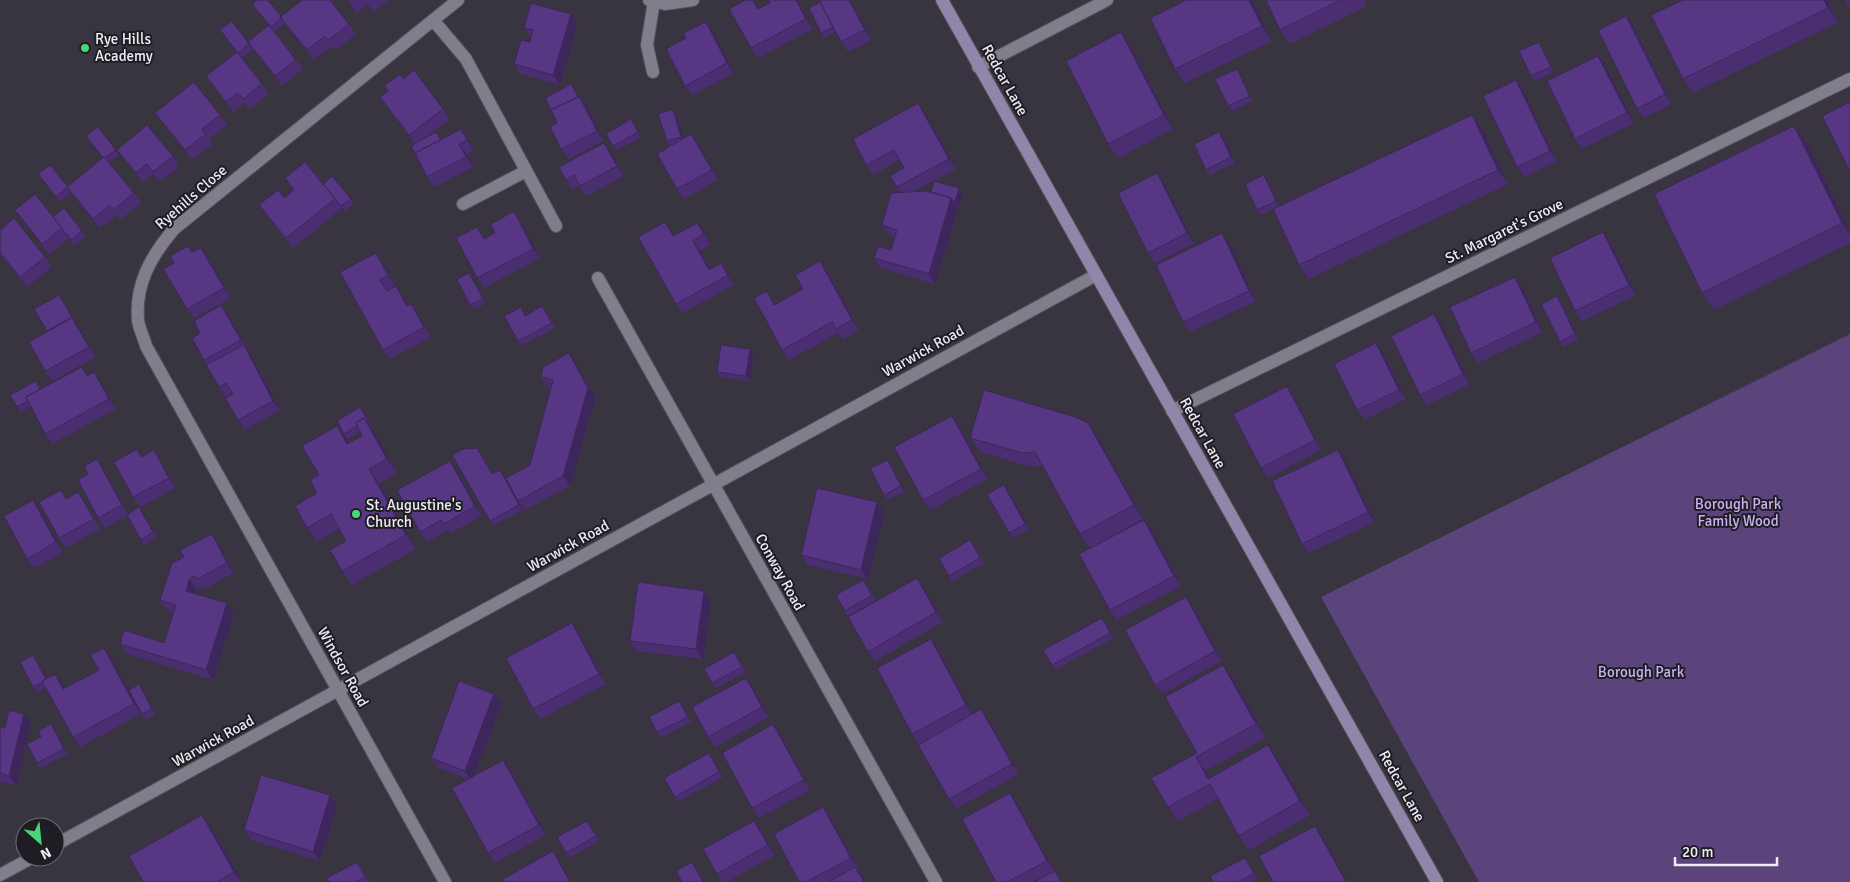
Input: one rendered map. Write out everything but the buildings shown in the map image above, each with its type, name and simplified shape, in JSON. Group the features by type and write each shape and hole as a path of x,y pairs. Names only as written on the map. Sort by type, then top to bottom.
{"main road":[{"name":"Redcar Lane","path":"942,0 1437,882"}],"street":[{"name":"Ryehills Close","path":"214,466 146,346 138,321 140,293 145,269 158,248 174,229 458,0"},
{"path":"653,72 647,45 651,1 665,4 693,0"},
{"path":"978,67 1107,0"},
{"path":"433,20 466,59 556,226"},
{"name":"St. Margaret's Grove","path":"1172,411 1850,79"},
{"path":"463,204 526,171"},
{"name":"Warwick Road","path":"65,840 1096,274"},
{"name":"Conway Road","path":"598,278 712,485 936,882"},
{"name":"Windsor Road","path":"214,466 445,882"},
{"path":"0,875 15,867"}],"green space":[{"name":"Borough Park","path":"1850,334 1850,882 1479,882 1321,597"}],"place":[{"name":"Rye Hills Academy","path":"85,48"},
{"name":"St. Augustine's Church","path":"356,514"}],"park label":[{"name":"Borough Park Family Wood","path":"1738,512"}]}
